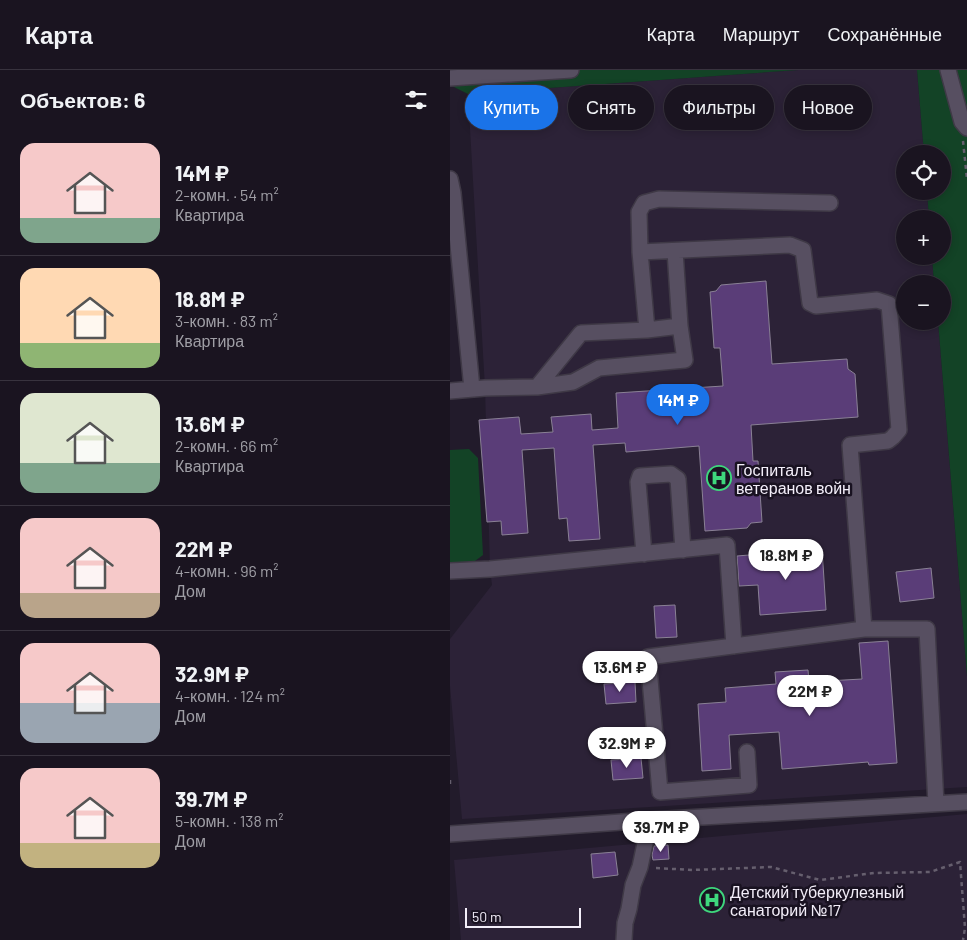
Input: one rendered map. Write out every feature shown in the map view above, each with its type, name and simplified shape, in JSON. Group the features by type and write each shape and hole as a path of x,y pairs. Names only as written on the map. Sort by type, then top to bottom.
{"lane":[{"path":"450,78 571,70"},
{"path":"948,70 964,125"},
{"path":"450,179 454,194 472,389"},
{"path":"646,330 639,212 644,203 659,199 830,203"},
{"path":"640,252 790,245 803,250 810,303 816,306 877,300 889,304 899,430 888,441 850,445 864,629"},
{"path":"450,391 537,387 573,382 598,368 684,360 675,251"},
{"path":"537,387 581,333 646,330 680,326"},
{"path":"644,554 638,482 640,476 671,474 678,479 683,550"},
{"path":"450,571 490,569 727,545 734,646"},
{"path":"747,752 749,785 660,792 648,657 864,629 927,629 936,804"},
{"path":"450,834 650,820 967,802"},
{"path":"624,940 625,923 633,885 640,866 650,820"}],"path":[{"path":"964,125 964,156 967,179"},
{"path":"450,780 450,785"},
{"path":"640,866 692,870 771,867 820,880 874,873 930,872 960,862 965,928 963,940"}],"shaded area":[{"name":"Госпиталь ветеранов войн","path":"798,70 917,70 923,145 896,145 896,200 928,200 928,210 896,210 896,265 933,265 933,275 896,275 896,330 939,330 967,676 967,787 462,819 450,686 450,639 492,585 485,388 470,130 558,130 558,87 568,87 568,130 654,130 654,85 592,85"},
{"name":"Детский туберкулезный санаторий №17","path":"967,814 967,940 461,940 454,860"}],"green space":[{"path":"450,70 798,70 592,85 568,85 568,87 558,87 558,85 465,85 465,92 450,85"},
{"path":"917,70 967,70 967,676 939,330 951,330 951,275 933,275 933,265 951,265 951,210 928,210 928,200 951,200 951,145 923,145"},
{"path":"469,449 478,458 483,555 475,561 450,563 450,450"}],"building":[{"path":"766,281 772,364 847,359 848,369 855,374 858,417 751,425 753,461 758,461 762,522 751,523 747,528 705,531 699,446 626,452 625,443 593,445 600,539 569,541 567,518 559,519 554,448 522,450 528,533 502,535 501,521 487,522 479,420 519,417 521,434 553,432 551,417 591,414 592,430 618,428 616,393 723,386 720,348 714,348 710,292 716,291 721,285"},
{"path":"822,549 826,610 760,615 758,585 739,586 737,556"},
{"path":"931,568 934,598 900,602 896,572"},
{"path":"675,605 677,637 656,638 654,606"},
{"path":"888,641 897,763 869,765 868,762 782,769 779,732 729,735 731,769 702,771 698,704 726,702 725,688 776,684 775,672 808,670 809,682 862,679 859,643"},
{"path":"635,682 636,702 606,704 604,684"},
{"path":"641,758 643,778 613,780 611,760"},
{"path":"668,845 669,859 653,860 654,846"},
{"path":"615,852 618,875 593,878 591,854"}],"place":[{"name":"Госпиталь ветеранов войн","path":"719,478"},
{"name":"Детский туберкулезный санаторий №17","path":"712,900"}]}
